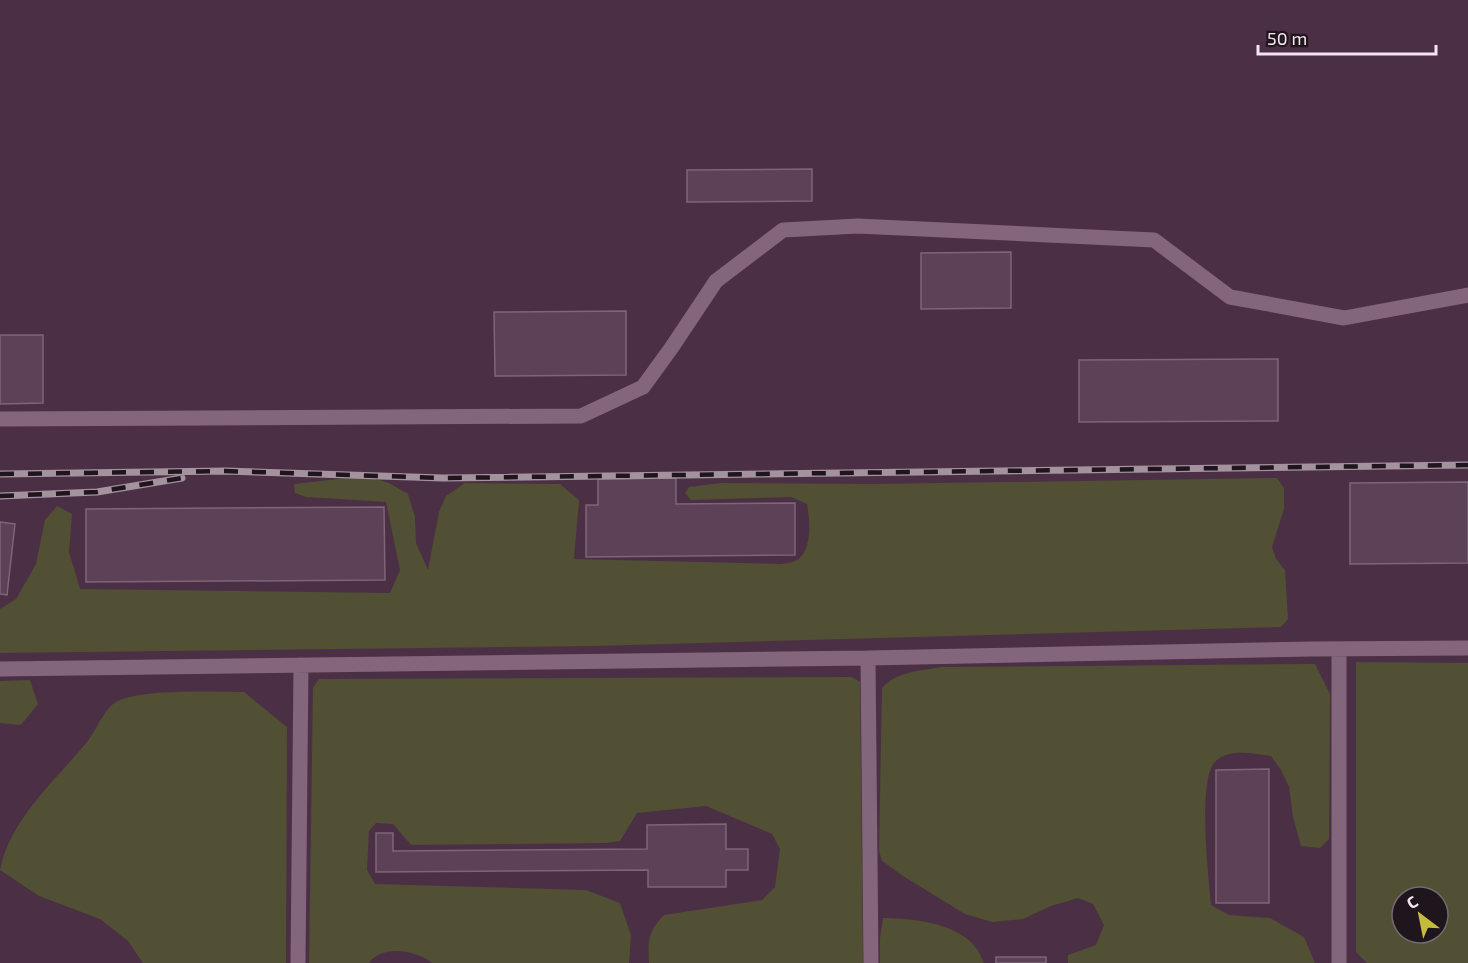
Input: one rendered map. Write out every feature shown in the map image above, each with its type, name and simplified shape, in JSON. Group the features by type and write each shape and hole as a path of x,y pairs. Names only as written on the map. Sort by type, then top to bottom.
{"lane":[{"path":"0,419 581,416 643,387 716,281 783,230 858,226 1154,240 1230,297 1344,318 1468,295"},
{"path":"0,669 1468,648"},
{"path":"1339,649 1339,963"},
{"path":"868,658 871,963"},
{"path":"298,963 301,665"}],"shaded area":[{"path":"0,0 1468,0 1468,963 0,963"},
{"path":"366,476 389,483 408,494 415,517 416,543 428,570 439,512 446,496 465,483 560,484 579,500 574,559 781,564 795,561 805,551 809,535 807,504 791,497 691,500 685,493 689,487 721,483 875,484 1277,478 1284,488 1284,509 1272,547 1276,559 1285,570 1288,619 1281,627 595,646 0,653 0,609 16,599 36,564 45,520 57,506 72,514 69,552 80,589 390,593 400,570 386,502 306,497 295,493 294,484"},
{"path":"1356,662 1468,663 1468,963 1367,963 1356,952"},
{"path":"1315,664 1330,694 1329,839 1320,848 1301,846 1293,817 1289,787 1281,770 1271,756 1250,753 1223,756 1217,760 1211,770 1207,786 1205,828 1211,905 1229,915 1270,918 1304,937 1315,963 1068,963 1068,955 1096,945 1104,925 1093,904 1078,898 1051,906 1023,919 992,922 965,914 882,861 879,851 882,688 895,678 941,667"},
{"path":"852,677 860,682 863,963 649,963 650,937 664,915 762,900 775,887 780,849 772,834 706,806 637,813 620,841 606,843 411,845 393,824 376,823 369,831 367,870 375,884 586,890 620,903 631,935 629,963 432,963 426,958 409,952 391,951 382,953 369,963 309,963 313,688 319,679"},
{"path":"30,680 38,704 21,725 0,723 0,681"},
{"path":"244,692 287,727 286,963 143,963 128,941 100,919 39,896 0,870 5,851 23,817 87,742 113,704 138,695 156,693"},
{"path":"883,918 927,922 956,931 968,939 984,963 880,963"}],"building":[{"path":"812,169 812,201 687,202 687,170"},
{"path":"1011,252 1011,308 921,309 921,253"},
{"path":"626,311 626,375 495,376 494,312"},
{"path":"0,335 43,335 43,403 0,404"},
{"path":"1278,359 1278,421 1079,422 1079,360"},
{"path":"676,478 676,504 795,503 795,555 586,557 586,505 598,505 598,479"},
{"path":"1468,482 1468,563 1350,564 1350,483"},
{"path":"384,507 385,580 86,582 86,509"},
{"path":"0,522 15,524 7,595 0,594"},
{"path":"1269,769 1269,903 1216,903 1216,770"},
{"path":"726,824 726,849 748,849 748,870 726,870 726,887 648,887 648,870 376,872 376,833 393,833 393,851 647,849 647,825"},
{"path":"996,957 1046,957 1046,963 996,963"}],"railway":[{"path":"0,474 226,471 443,478 1468,465"},
{"path":"0,496 97,492 182,478"}]}
